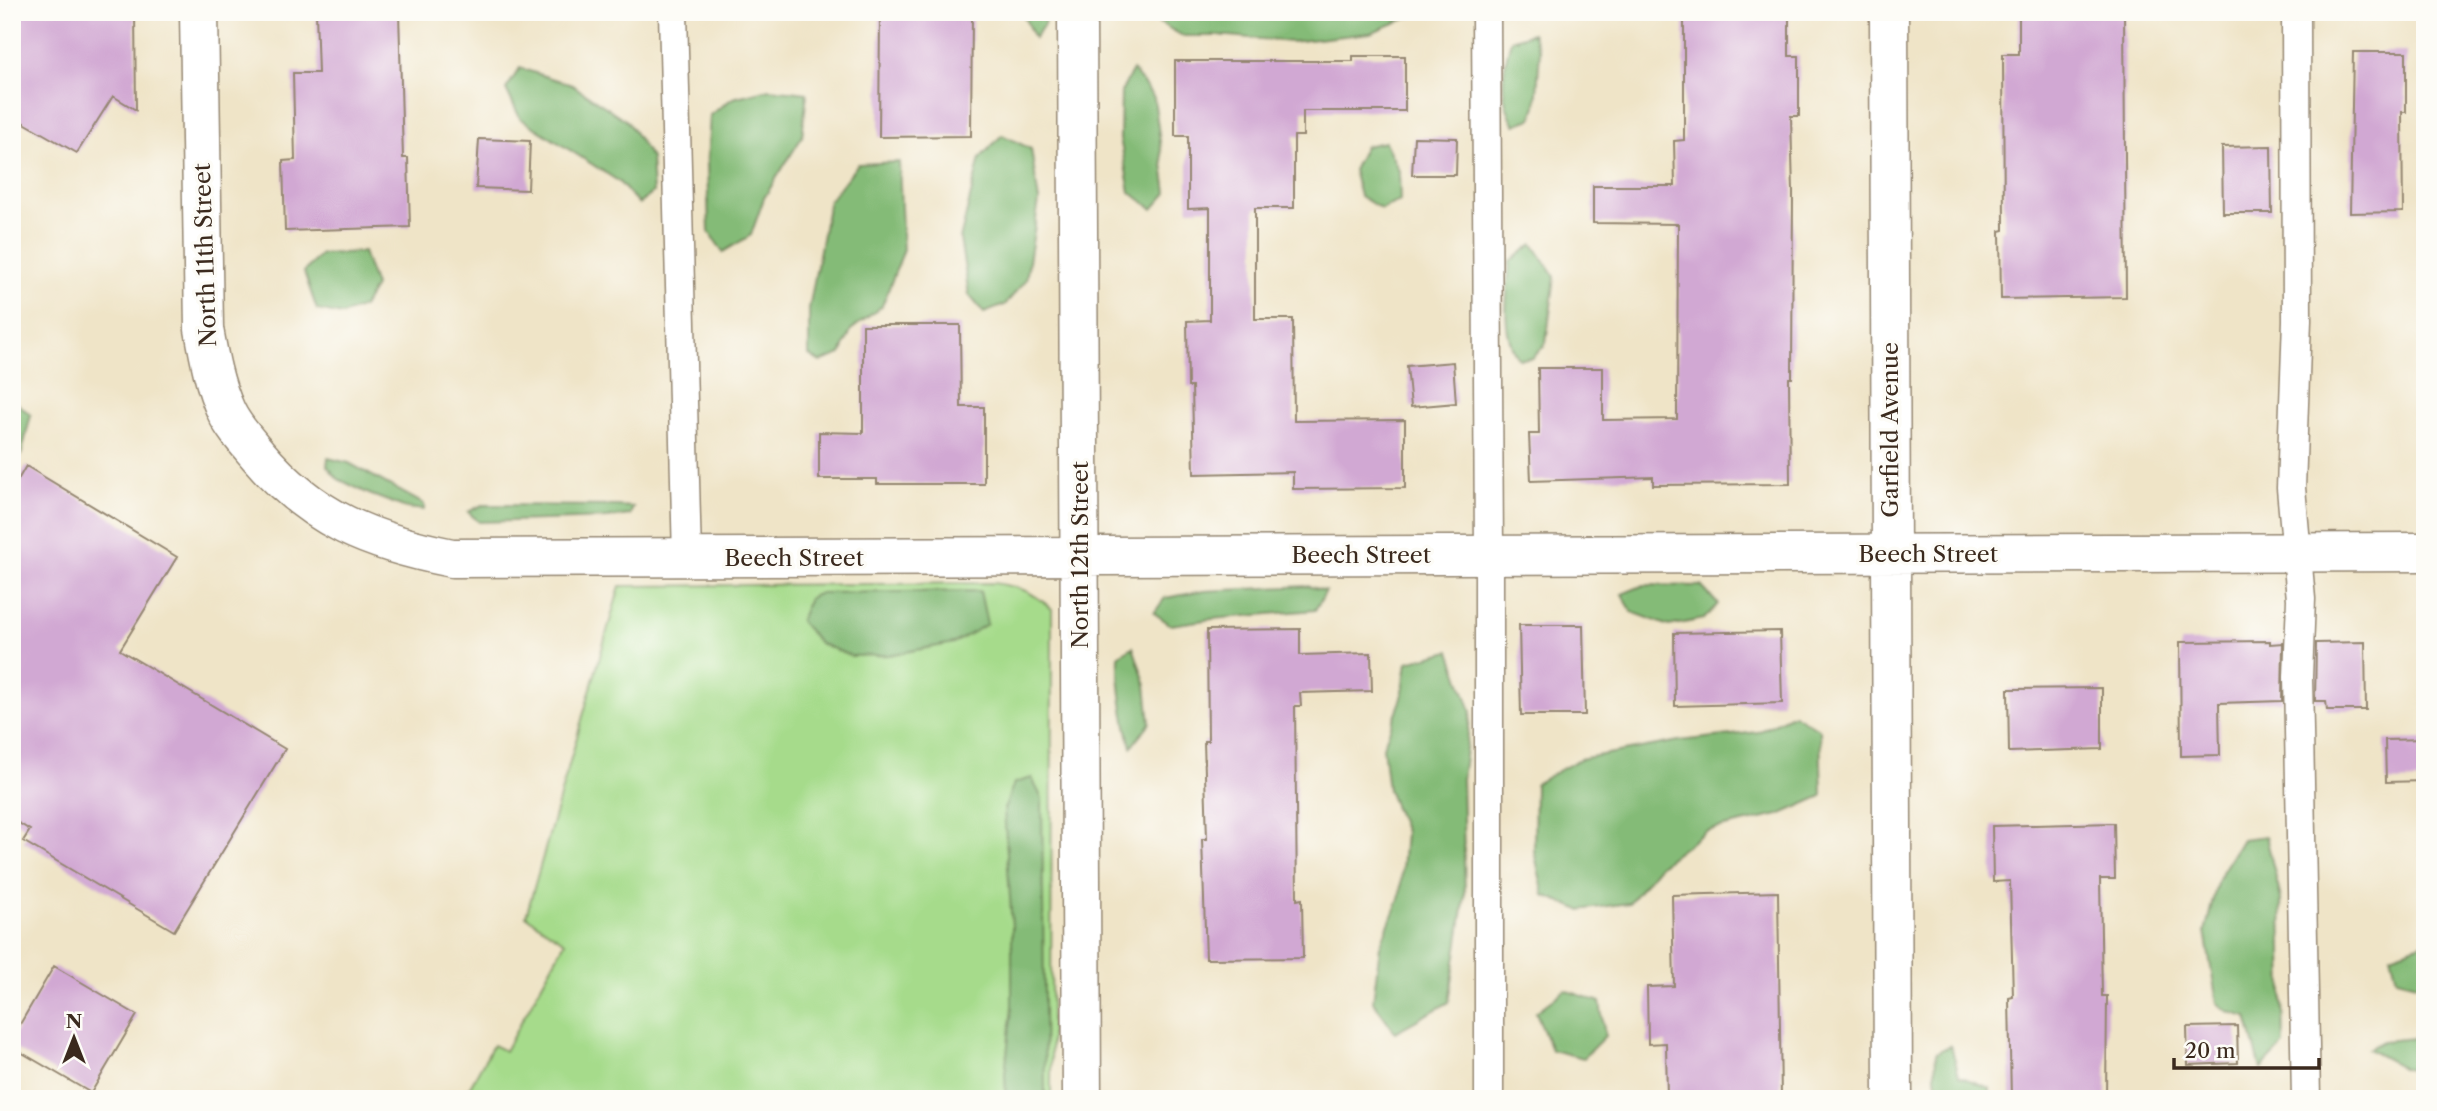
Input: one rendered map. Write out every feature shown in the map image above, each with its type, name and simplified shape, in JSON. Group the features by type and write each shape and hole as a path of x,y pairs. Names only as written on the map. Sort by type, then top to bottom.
{"street":[{"name":"North 11th Street","path":"199,12 204,329 211,372 227,414 250,446 270,470 309,505"},
{"name":"North 12th Street","path":"1077,12 1082,1099"},
{"name":"Garfield Avenue","path":"1889,12 1892,1099"},
{"name":"Beech Street","path":"309,505 348,527 402,548 452,558 2425,552"}],"lane":[{"path":"673,12 687,558"},
{"path":"1486,12 1489,1099"},
{"path":"2296,12 2297,320 2291,488 2301,599 2298,677 2305,1099"}],"green space":[{"path":"1022,12 1046,12 1044,25 1034,38"},
{"path":"1151,12 1422,12 1370,33 1291,42 1229,36 1183,36 1156,21"},
{"path":"1532,33 1540,51 1536,106 1531,119 1515,125 1504,94 1505,62 1511,40"},
{"path":"520,68 572,85 627,121 651,158 653,192 639,204 618,181 520,118 506,89"},
{"path":"1133,70 1154,98 1167,193 1153,209 1130,192 1120,138 1121,92"},
{"path":"769,89 807,93 802,137 764,198 751,235 723,252 709,232 707,163 710,115 733,98"},
{"path":"1002,135 1031,149 1039,201 1026,280 1005,305 984,313 969,295 960,239 980,158"},
{"path":"1385,142 1399,171 1400,201 1381,209 1360,196 1353,170 1365,146"},
{"path":"899,162 903,252 882,306 851,330 841,354 820,362 809,355 809,309 829,201 858,164"},
{"path":"1533,244 1555,277 1546,343 1533,358 1519,359 1509,338 1507,325 1510,262"},
{"path":"363,252 375,286 363,307 342,315 317,310 304,272 321,254"},
{"path":"12,399 31,415 21,456 12,466"},
{"path":"328,458 349,463 424,504 424,510 406,508 338,479 327,466"},
{"path":"482,505 633,507 630,515 607,518 479,522 468,512"},
{"path":"994,583 1025,591 1052,609 1051,1099 463,1099 493,1045 505,1051 565,942 526,916 620,586"},
{"path":"1644,585 1701,586 1718,604 1704,619 1669,626 1632,612 1622,594"},
{"path":"1307,586 1326,591 1315,610 1171,625 1154,613 1165,598 1204,591"},
{"path":"980,591 987,624 954,643 889,655 851,656 819,643 800,621 809,598 820,593"},
{"path":"1133,647 1146,685 1150,723 1131,747 1119,679 1119,655"},
{"path":"1450,651 1471,711 1462,779 1465,895 1449,1002 1395,1032 1373,1001 1380,946 1400,896 1405,832 1388,790 1383,747 1402,698 1407,662"},
{"path":"1794,714 1820,730 1822,796 1779,815 1706,831 1659,866 1629,903 1580,910 1544,895 1534,851 1535,784 1580,759 1679,741 1758,732"},
{"path":"1032,778 1042,799 1045,1099 1006,1099 1005,1074 1012,1007 1012,927 1004,809 1014,783"},
{"path":"2266,836 2281,899 2284,1045 2261,1069 2247,1017 2229,1012 2217,1003 2205,932 2218,879 2242,839"},
{"path":"2425,943 2425,986 2397,979 2391,955"},
{"path":"1565,990 1600,1002 1605,1036 1583,1058 1551,1050 1536,1012"},
{"path":"2425,1037 2425,1070 2403,1068 2368,1049 2383,1041"},
{"path":"1951,1045 1959,1076 1990,1088 1990,1099 1938,1099 1936,1053"}],"building":[{"path":"12,12 135,12 136,110 113,96 77,153 12,116"},
{"path":"316,12 399,12 403,158 408,158 410,227 285,231 283,161 295,160 293,73 318,73"},
{"path":"891,12 972,12 971,136 879,137 880,16 891,16"},
{"path":"1684,12 1789,12 1789,56 1799,56 1799,116 1791,116 1793,192 1790,484 1653,485 1653,477 1531,481 1529,434 1539,434 1538,368 1603,368 1603,420 1677,419 1678,224 1593,223 1593,186 1675,186 1674,141 1684,140"},
{"path":"2019,12 2124,12 2126,297 2001,299 2000,231 2004,230 2003,54 2019,54"},
{"path":"2353,52 2406,52 2406,112 2402,112 2403,212 2350,213"},
{"path":"1353,56 1405,56 1405,111 1303,111 1303,136 1294,136 1294,208 1255,208 1255,319 1293,319 1294,421 1405,420 1405,488 1293,489 1293,472 1194,474 1187,321 1210,320 1210,208 1188,209 1188,136 1175,136 1175,61 1353,61"},
{"path":"1414,137 1457,138 1456,175 1412,175"},
{"path":"479,139 530,141 528,190 476,188"},
{"path":"2271,146 2272,213 2223,213 2222,147"},
{"path":"863,325 960,325 961,407 984,407 984,484 877,484 877,479 819,479 819,432 863,433"},
{"path":"1453,362 1456,403 1411,407 1407,366"},
{"path":"26,466 177,557 120,650 285,749 174,931 23,841 30,830 12,819 12,490"},
{"path":"1519,625 1583,625 1585,715 1521,715"},
{"path":"1300,629 1300,655 1371,653 1372,691 1300,693 1301,706 1295,706 1297,900 1302,899 1303,958 1206,959 1202,839 1207,839 1204,741 1208,741 1207,630"},
{"path":"1780,631 1782,703 1675,706 1674,633"},
{"path":"2270,641 2270,644 2283,643 2282,701 2219,703 2220,755 2181,756 2180,642"},
{"path":"2365,642 2366,710 2327,710 2326,701 2315,701 2316,643"},
{"path":"2102,688 2102,749 2009,752 2008,689"},
{"path":"2425,739 2425,781 2386,782 2385,740"},
{"path":"2114,823 2115,879 2100,879 2102,996 2107,996 2106,1099 2011,1099 2009,998 2013,997 2010,881 1993,882 1992,826"},
{"path":"1778,892 1781,1099 1667,1099 1666,1043 1648,1044 1647,987 1674,986 1672,895"},
{"path":"54,966 137,1015 91,1093 12,1047 12,1038"},
{"path":"2237,1026 2238,1063 2188,1065 2187,1027"}]}
